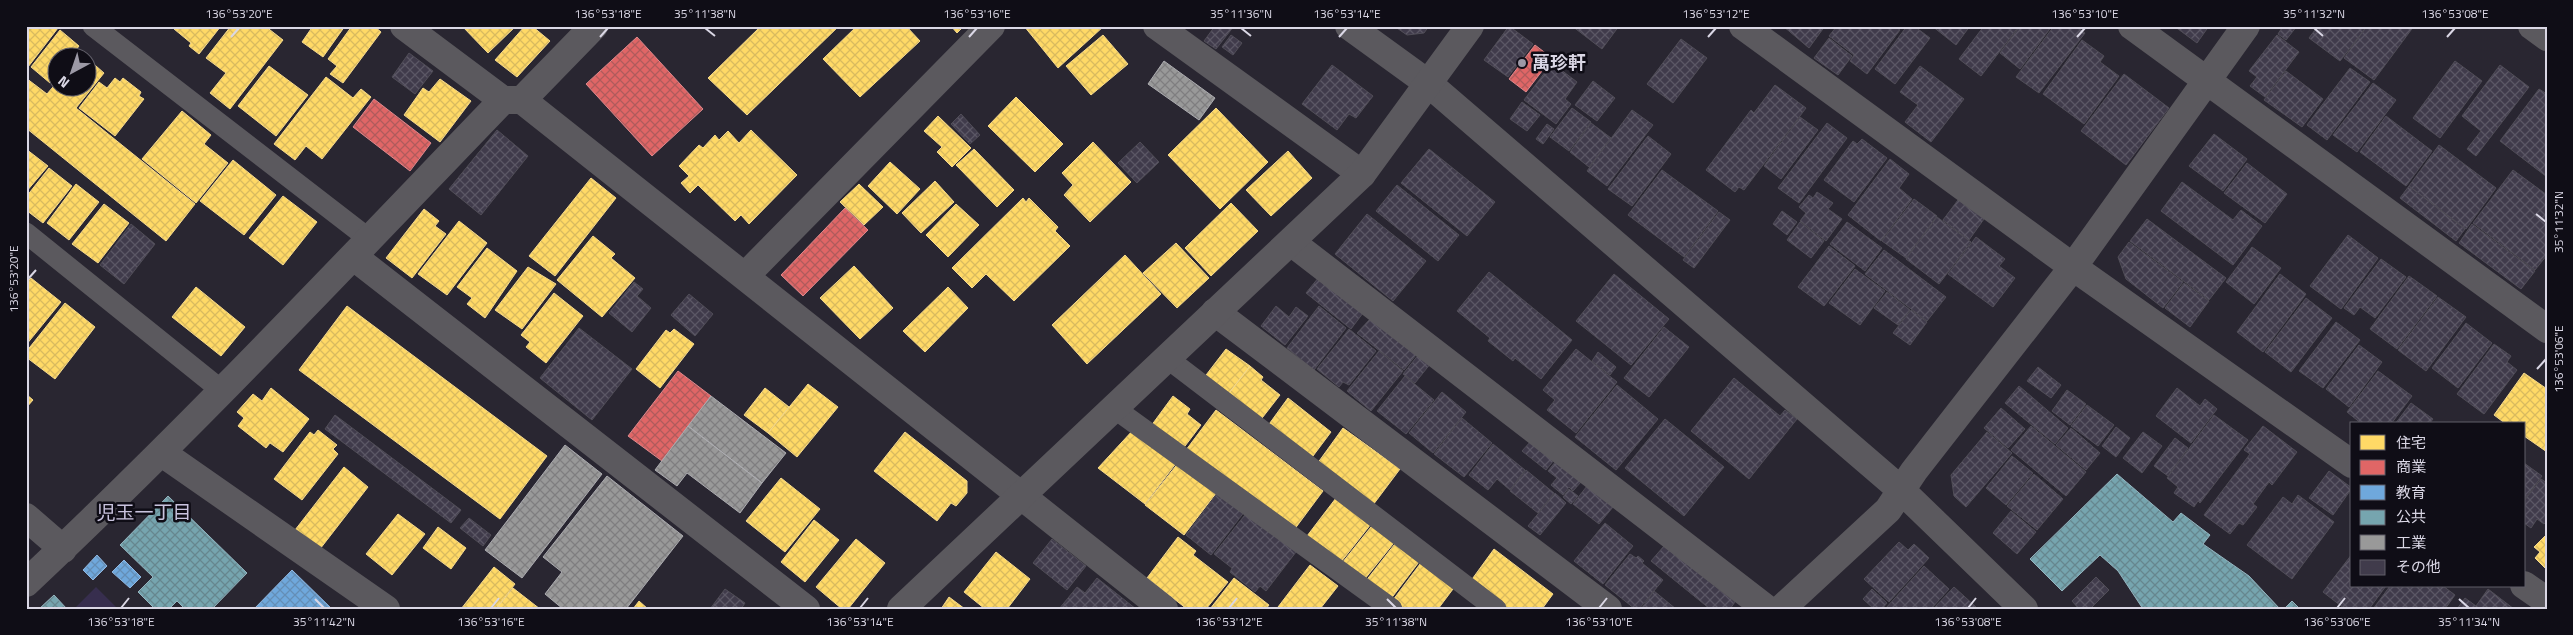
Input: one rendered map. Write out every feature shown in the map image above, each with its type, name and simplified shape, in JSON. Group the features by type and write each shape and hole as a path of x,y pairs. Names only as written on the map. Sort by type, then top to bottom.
{"street":[{"path":"404,26 512,100 745,276 1164,609"},
{"path":"26,583 162,453 221,390 361,248 512,100 594,26"},
{"path":"745,276 991,26"},
{"path":"1157,26 1362,174"},
{"path":"1349,26 1429,84 1901,490 2024,609"},
{"path":"901,609 1362,174 1470,26"},
{"path":"1743,26 2072,267 2350,463"},
{"path":"2132,26 2547,329"},
{"path":"1781,609 1888,510 1901,490 2072,267 2246,26"},
{"path":"2532,26 2547,37"},
{"path":"1291,242 1767,609"},
{"path":"361,248 806,609"},
{"path":"1216,312 1608,609"},
{"path":"162,453 386,609"},
{"path":"26,517 63,548"},
{"path":"2526,586 2547,601"}],"lane":[{"path":"93,26 361,248"},
{"path":"26,233 221,390"},
{"path":"1167,358 1496,609"},
{"path":"1114,408 1392,609"}],"shaded area":[{"path":"96,587 118,609 74,609"}],"building: 住宅":[{"path":"26,26 58,28 28,67 26,66"},
{"path":"176,26 221,26 199,54 189,46 191,43 174,29"},
{"path":"231,26 265,26 283,40 230,109 210,93 226,73 206,58"},
{"path":"313,26 345,26 323,57 302,42"},
{"path":"352,26 374,26 381,32 343,83 330,74 337,66 328,59"},
{"path":"462,26 516,26 488,53"},
{"path":"525,26 532,26 550,41 517,77 495,60"},
{"path":"761,26 839,26 747,115 708,78"},
{"path":"857,26 906,26 920,41 860,97 823,59"},
{"path":"951,26 964,26 957,33"},
{"path":"1024,26 1104,26 1058,68"},
{"path":"60,30 79,46 78,48 48,48 48,81 31,67"},
{"path":"1103,35 1128,64 1091,95 1066,66"},
{"path":"269,66 308,95 276,136 238,106"},
{"path":"98,68 104,73 98,80"},
{"path":"326,77 353,98 361,89 371,97 322,159 306,146 295,160 274,144"},
{"path":"26,78 47,94 48,93 48,98 84,98 76,108 195,204 166,241 26,128"},
{"path":"115,78 120,82 123,78 141,92 139,96 144,99 115,136 79,108 87,98 98,98 99,82 107,88"},
{"path":"440,79 471,101 440,142 404,115 423,88 429,92"},
{"path":"1016,97 1063,144 1035,172 988,126"},
{"path":"1216,108 1268,162 1220,209 1168,155"},
{"path":"182,111 211,135 204,144 228,163 196,203 142,159"},
{"path":"938,116 971,148 952,167 937,152 942,147 924,131"},
{"path":"751,130 797,175 749,224 741,215 735,221 698,185 690,193 681,183 689,176 679,166 699,145 703,148 715,135 719,140 728,131 739,143"},
{"path":"1093,142 1131,182 1090,222 1064,195 1073,185 1062,173"},
{"path":"26,149 48,166 26,192"},
{"path":"974,149 1014,190 997,207 956,165"},
{"path":"1288,151 1312,178 1271,216 1246,190"},
{"path":"233,160 276,195 244,235 200,201"},
{"path":"890,162 920,189 897,214 868,186"},
{"path":"49,168 72,186 43,223 26,210 26,197"},
{"path":"591,178 616,198 555,276 529,256"},
{"path":"935,181 954,202 921,233 902,213"},
{"path":"76,184 99,202 69,240 47,223"},
{"path":"859,184 883,207 864,225 840,202"},
{"path":"283,196 317,222 283,265 249,238"},
{"path":"1023,198 1026,202 1029,198 1058,227 1055,231 1070,246 1014,301 986,274 972,288 952,268"},
{"path":"1231,203 1258,231 1211,276 1185,248"},
{"path":"104,204 129,223 98,263 72,244"},
{"path":"956,204 979,225 948,257 926,235"},
{"path":"424,209 439,221 435,226 446,234 412,278 386,258"},
{"path":"459,221 487,243 447,295 418,274"},
{"path":"593,236 615,254 611,258 635,278 602,317 557,280"},
{"path":"1176,243 1209,278 1177,308 1143,273"},
{"path":"487,248 517,271 485,318 467,304 472,298 457,287"},
{"path":"1125,255 1161,294 1087,364 1052,325"},
{"path":"854,266 893,308 860,339 820,298"},
{"path":"528,267 556,284 522,329 495,310"},
{"path":"31,278 61,302 26,345 26,283"},
{"path":"196,287 245,327 221,356 172,317"},
{"path":"948,287 968,308 925,352 903,331"},
{"path":"554,293 583,316 546,363 526,347 530,342 521,335"},
{"path":"65,303 95,327 55,379 26,357 26,352"},
{"path":"347,306 547,456 500,519 299,370"},
{"path":"674,329 694,344 660,388 636,369 666,330 670,333"},
{"path":"1226,349 1250,366 1226,397 1203,379"},
{"path":"1250,366 1263,377 1261,380 1280,395 1259,422 1226,397"},
{"path":"2524,373 2547,389 2547,452 2526,437 2526,422 2503,422 2494,415"},
{"path":"808,384 838,407 797,457 768,433"},
{"path":"271,388 309,419 283,452 270,443 266,448 238,426 244,418 237,412 253,394 262,401"},
{"path":"765,388 789,407 768,433 744,415"},
{"path":"26,394 33,400 26,408"},
{"path":"1173,396 1190,409 1187,414 1201,425 1182,450 1151,426"},
{"path":"1288,398 1331,432 1310,460 1267,427"},
{"path":"1216,410 1323,491 1294,530 1186,450"},
{"path":"1343,428 1400,469 1373,505 1317,464"},
{"path":"1134,429 1177,462 1145,504 1098,468"},
{"path":"318,430 337,445 333,449 338,454 302,500 274,479 310,432 314,435"},
{"path":"905,432 967,481 967,493 956,506 951,503 937,521 874,471"},
{"path":"1179,462 1217,492 1184,535 1145,505"},
{"path":"344,467 368,487 320,549 295,530"},
{"path":"781,478 820,509 785,552 746,521"},
{"path":"1336,498 1371,524 1341,562 1307,536"},
{"path":"398,514 425,534 392,575 366,554"},
{"path":"814,520 839,540 805,582 781,562"},
{"path":"1375,522 1397,539 1364,580 1342,563"},
{"path":"438,527 466,548 451,569 423,548"},
{"path":"2547,534 2547,570 2535,558 2540,552 2534,547"},
{"path":"1178,537 1196,551 1193,555 1228,582 1206,609 1187,609 1147,578"},
{"path":"856,539 885,563 848,609 842,609 816,587"},
{"path":"1398,540 1422,558 1390,600 1365,582"},
{"path":"1494,549 1553,594 1542,609 1506,609 1470,582"},
{"path":"996,552 1030,579 1007,609 985,609 964,592"},
{"path":"1423,560 1456,585 1438,609 1405,609 1393,600"},
{"path":"1310,565 1338,586 1320,609 1280,609 1278,607"},
{"path":"494,567 515,584 496,609 461,609"},
{"path":"1234,578 1269,605 1266,609 1210,609"},
{"path":"513,588 540,609 496,609"},
{"path":"949,597 965,609 941,609"},
{"path":"639,601 648,609 633,609"}],"building: 商業":[{"path":"637,37 703,109 652,156 586,84"},
{"path":"1535,45 1552,58 1526,92 1509,79"},
{"path":"374,99 431,143 410,171 353,127"},
{"path":"845,208 868,230 803,296 781,275"},
{"path":"678,371 711,396 662,461 628,436"}],"building: 教育":[{"path":"97,555 107,566 93,580 83,570"},
{"path":"124,560 141,577 130,588 112,572"},
{"path":"292,570 332,609 254,609"}],"building: 公共":[{"path":"2117,474 2173,522 2181,513 2210,535 2203,544 2249,576 2280,609 2143,609 2118,571 2100,555 2062,591 2030,559"},
{"path":"168,496 247,573 212,609 185,609 177,601 169,609 155,609 138,592 153,577 120,545"},
{"path":"54,595 67,609 39,609"},
{"path":"2292,601 2300,609 2284,609"}],"building: 工業":[{"path":"1164,61 1215,98 1199,120 1148,84"},
{"path":"711,396 786,453 762,483 688,426"},
{"path":"688,426 762,483 740,513 687,473 677,486 655,470"},
{"path":"565,445 602,474 522,578 485,550"},
{"path":"607,476 683,536 626,609 563,609 545,594 562,572 543,557"}],"building: その他":[{"path":"1215,26 1234,26 1216,49 1204,41"},
{"path":"1394,26 1429,26 1424,33 1407,35"},
{"path":"1509,26 1533,44 1508,77 1484,60"},
{"path":"1572,26 1619,26 1602,49"},
{"path":"1783,26 1825,26 1809,48"},
{"path":"1837,26 1895,26 1900,30 1867,74 1850,61 1854,55 1829,36"},
{"path":"1907,26 1914,26 1930,38 1895,84 1875,69"},
{"path":"1932,26 1970,26 1956,45"},
{"path":"1984,26 2019,26 1981,76 1959,59"},
{"path":"2020,26 2052,26 2020,69 2000,53"},
{"path":"2054,26 2076,26 2085,33 2039,93 2016,77"},
{"path":"2174,26 2209,26 2197,43"},
{"path":"2283,26 2297,26 2286,40 2278,34"},
{"path":"2318,26 2367,26 2340,61 2309,38"},
{"path":"2367,26 2414,26 2374,80 2344,58"},
{"path":"1231,35 1242,43 1233,55 1222,47"},
{"path":"2277,35 2299,52 2265,97 2250,86 2257,77 2249,71"},
{"path":"1829,38 1852,56 1838,75 1814,58"},
{"path":"1681,39 1707,58 1673,103 1647,84"},
{"path":"2082,40 2104,56 2100,62 2119,76 2084,124 2043,94"},
{"path":"409,53 433,71 415,94 392,77"},
{"path":"2455,61 2482,81 2440,138 2413,118"},
{"path":"1552,63 1577,82 1565,99 1571,104 1556,124 1524,100"},
{"path":"1332,65 1373,96 1356,118 1349,114 1337,130 1302,104"},
{"path":"2500,65 2529,87 2476,156 2467,149 2481,131 2462,116"},
{"path":"1920,66 1964,99 1931,142 1905,122 1918,105 1900,92"},
{"path":"2350,68 2370,82 2327,140 2307,125"},
{"path":"2286,71 2323,99 2302,127 2264,100"},
{"path":"2124,74 2169,108 2126,165 2081,131"},
{"path":"1593,81 1615,98 1597,121 1575,105"},
{"path":"2373,83 2396,100 2357,152 2333,135"},
{"path":"1775,85 1806,108 1744,190 1739,187 1735,192 1706,170 1751,110 1754,113"},
{"path":"2539,89 2547,94 2547,177 2500,141"},
{"path":"1522,102 1540,115 1527,131 1510,119"},
{"path":"1572,108 1591,122 1569,151 1550,137"},
{"path":"1632,110 1653,125 1607,186 1587,171"},
{"path":"961,114 980,135 970,144 951,124"},
{"path":"2386,116 2432,151 2406,186 2360,152"},
{"path":"1800,117 1818,130 1781,179 1764,166"},
{"path":"1591,123 1611,138 1589,167 1570,152"},
{"path":"1827,123 1847,138 1799,203 1778,188"},
{"path":"1547,124 1554,129 1543,144 1536,139"},
{"path":"497,130 528,156 481,215 449,189"},
{"path":"2214,134 2247,159 2223,191 2189,166"},
{"path":"1648,136 1671,154 1632,206 1608,189"},
{"path":"1862,139 1887,158 1854,202 1824,180 1853,141 1857,144"},
{"path":"1140,142 1159,162 1137,183 1118,163"},
{"path":"2439,145 2496,188 2466,229 2409,186"},
{"path":"1429,149 1495,202 1467,236 1401,183"},
{"path":"1890,159 1909,174 1899,188 1912,199 1881,241 1848,215"},
{"path":"2247,163 2287,194 2265,223 2224,193"},
{"path":"1662,170 1718,211 1684,257 1628,215"},
{"path":"2513,170 2547,195 2547,255 2535,270 2473,223"},
{"path":"2182,182 2233,220 2241,210 2262,226 2233,265 2161,211"},
{"path":"1397,185 1459,235 1438,261 1376,211"},
{"path":"2409,186 2465,229 2456,241 2400,198"},
{"path":"1817,192 1833,203 1828,209 1842,219 1826,241 1800,221 1806,213 1799,207 1809,195 1813,198"},
{"path":"1914,199 1937,216 1906,258 1882,241"},
{"path":"1958,200 1984,219 1969,240 1943,220"},
{"path":"1782,211 1797,222 1787,235 1773,224"},
{"path":"1719,212 1730,220 1694,268 1683,260"},
{"path":"1367,214 1426,261 1393,301 1335,254"},
{"path":"1937,217 1971,242 1939,284 1906,259"},
{"path":"2147,219 2226,278 2209,300 2130,241"},
{"path":"1800,222 1824,241 1811,258 1787,240"},
{"path":"1847,222 1882,248 1865,271 1830,244"},
{"path":"131,224 155,244 124,284 100,265"},
{"path":"2472,224 2535,271 2521,289 2459,243"},
{"path":"2348,235 2378,258 2341,309 2310,286"},
{"path":"1976,237 2005,259 1999,266 2015,278 1993,307 1948,274"},
{"path":"2129,242 2183,282 2163,308 2126,279 2118,257"},
{"path":"1829,246 1855,266 1824,306 1798,287"},
{"path":"2252,247 2281,268 2254,304 2226,282"},
{"path":"1884,250 1946,297 1927,321 1865,274"},
{"path":"2381,259 2406,277 2375,318 2360,307 2354,315 2344,308"},
{"path":"1855,269 1885,291 1860,325 1829,303"},
{"path":"1489,272 1572,340 1541,379 1515,358 1513,361 1488,341 1490,338 1457,311"},
{"path":"1614,274 1669,319 1631,365 1576,321"},
{"path":"2280,274 2306,294 2263,352 2237,332"},
{"path":"2409,276 2437,296 2397,349 2370,329"},
{"path":"1319,277 1363,313 1351,329 1306,293"},
{"path":"634,282 643,289 637,296 651,308 632,332 609,313"},
{"path":"2184,283 2209,301 2190,327 2165,308"},
{"path":"1887,292 1910,310 1898,325 1874,308"},
{"path":"689,294 713,314 695,336 671,315"},
{"path":"2438,297 2466,317 2426,371 2398,350"},
{"path":"2306,298 2332,318 2291,372 2265,352"},
{"path":"1276,306 1289,317 1296,307 1308,316 1285,345 1261,326"},
{"path":"1319,306 1346,328 1314,370 1287,348"},
{"path":"1911,310 1927,322 1910,345 1893,333"},
{"path":"1370,319 1416,355 1404,370 1357,333"},
{"path":"2336,322 2360,340 2323,388 2299,371"},
{"path":"2466,323 2492,343 2458,388 2432,368"},
{"path":"1664,327 1689,347 1649,397 1624,378"},
{"path":"579,328 632,369 592,420 540,378"},
{"path":"1349,329 1376,351 1349,385 1343,382 1339,387 1317,369"},
{"path":"2494,344 2511,356 2507,362 2517,370 2484,414 2457,394"},
{"path":"2359,345 2382,362 2349,407 2326,389"},
{"path":"1576,349 1617,382 1576,433 1547,410 1555,400 1543,390"},
{"path":"1379,351 1403,371 1371,411 1347,391"},
{"path":"1598,352 1616,367 1610,375 1592,361"},
{"path":"1419,354 1431,363 1415,383 1403,374"},
{"path":"2038,367 2061,385 2051,398 2027,381"},
{"path":"2378,371 2412,396 2392,422 2360,422 2347,412"},
{"path":"1405,376 1434,400 1406,434 1377,411"},
{"path":"1734,378 1780,416 1785,410 1797,419 1749,479 1691,431"},
{"path":"1617,385 1658,419 1616,470 1575,437"},
{"path":"2019,386 2068,428 2055,444 2005,403"},
{"path":"2177,388 2200,406 2205,399 2217,409 2191,443 2156,416"},
{"path":"2067,390 2086,404 2070,425 2052,411"},
{"path":"1442,392 1466,412 1433,453 1409,433"},
{"path":"2411,403 2433,419 2431,422 2397,422"},
{"path":"2087,405 2114,425 2098,446 2071,426"},
{"path":"2001,408 2025,429 2008,448 1984,428"},
{"path":"335,415 461,510 451,523 325,429"},
{"path":"2214,415 2248,440 2200,503 2198,501 2194,507 2174,493 2178,487 2167,478"},
{"path":"1462,418 1492,443 1464,477 1434,454"},
{"path":"1665,419 1724,467 1684,516 1625,468"},
{"path":"2031,426 2086,472 2066,496 2011,450"},
{"path":"2263,426 2297,452 2272,485 2269,482 2253,504 2257,507 2243,525 2239,523 2230,534 2204,515 2250,454 2244,450"},
{"path":"2116,427 2130,438 2116,457 2102,446"},
{"path":"2071,428 2100,453 2086,470 2056,445"},
{"path":"1987,432 2012,453 1966,507 1954,496 1951,475"},
{"path":"2143,432 2162,446 2142,473 2123,458"},
{"path":"2175,438 2188,448 2168,476 2154,466"},
{"path":"1531,441 1554,460 1546,470 1522,451"},
{"path":"1493,444 1525,470 1510,490 1497,479 1488,490 1469,475"},
{"path":"2012,456 2033,473 2006,505 1986,488"},
{"path":"1556,461 1581,482 1573,491 1569,487 1563,495 1551,485 1557,478 1548,471"},
{"path":"2526,464 2542,476 2526,497"},
{"path":"1526,470 1554,493 1538,513 1510,491"},
{"path":"2329,471 2350,487 2350,491 2333,515 2309,498"},
{"path":"2034,474 2063,499 2037,530 2007,506"},
{"path":"2541,479 2547,483 2547,521 2544,524 2537,519 2531,528 2526,524 2526,498"},
{"path":"1587,486 1613,507 1599,524 1573,504"},
{"path":"1569,489 1578,496 1571,504 1563,497"},
{"path":"1219,491 1245,511 1211,555 1186,535"},
{"path":"1555,493 1566,503 1540,535 1528,526"},
{"path":"2298,495 2334,522 2292,579 2247,545 2283,497 2292,504"},
{"path":"1248,511 1296,552 1266,591 1260,586 1255,592 1230,572 1232,568 1214,554"},
{"path":"2011,511 2036,532 2017,554 1993,533"},
{"path":"469,518 491,535 483,546 460,528"},
{"path":"1605,523 1633,546 1603,584 1574,561"},
{"path":"1052,539 1086,566 1067,590 1033,563"},
{"path":"1899,542 1908,550 1914,544 1929,558 1889,602 1864,579"},
{"path":"1664,546 1735,602 1730,609 1710,609 1651,561"},
{"path":"1630,554 1636,558 1638,556 1644,561 1642,563 1663,580 1639,609 1635,609 1605,585"},
{"path":"2350,557 2350,588 2385,588 2369,609 2345,609 2323,592"},
{"path":"1924,566 1949,589 1931,609 1885,609"},
{"path":"2096,577 2109,590 2090,609 2079,609 2072,601"},
{"path":"1097,578 1136,609 1059,609 1077,587 1085,593"},
{"path":"1954,587 1976,607 1974,609 1933,609"},
{"path":"2389,588 2446,588 2455,595 2445,609 2373,609"},
{"path":"725,589 745,603 741,609 710,609"},
{"path":"1872,589 1887,603 1882,609 1874,609 1863,599"},
{"path":"2488,589 2514,609 2457,609 2465,598 2476,606"},
{"path":"1654,591 1676,609 1641,609"}],"place":[{"name":"萬珍軒","path":"1522,63"}],"district":[{"name":"児玉一丁目","path":"144,512"}]}
